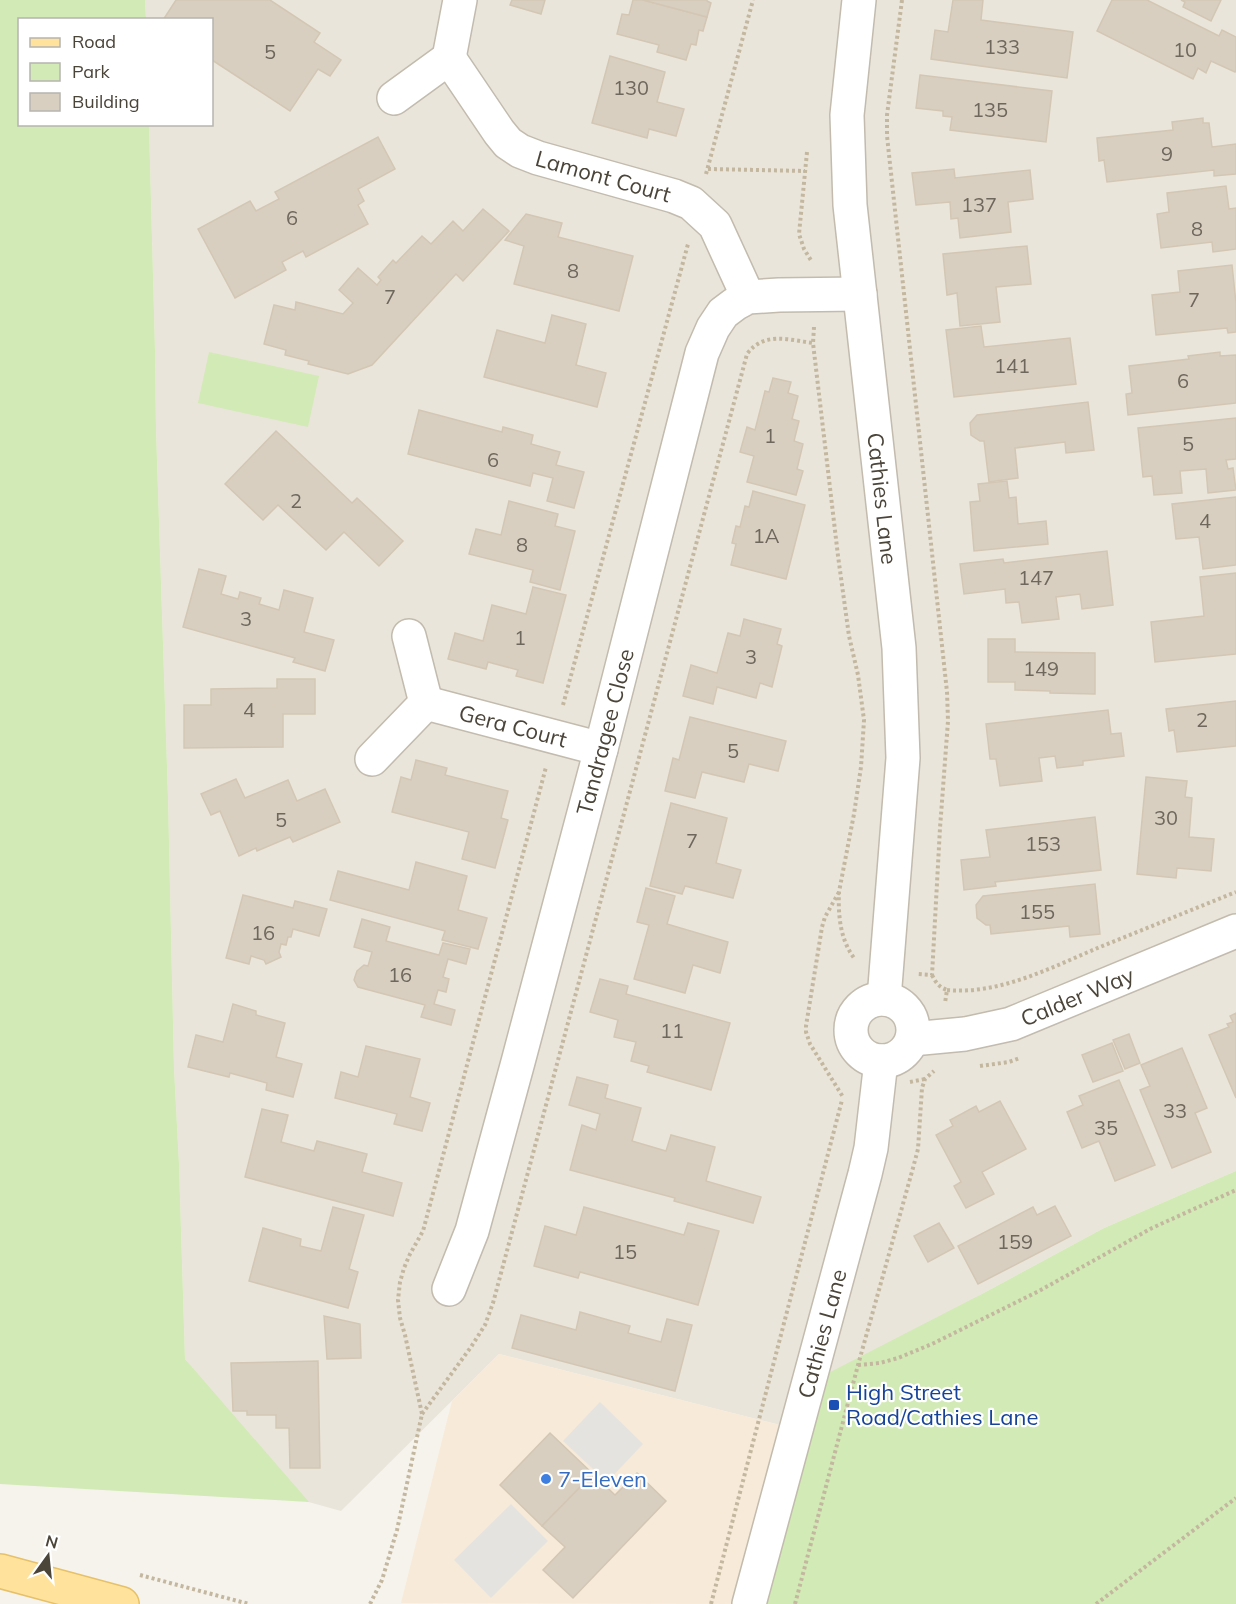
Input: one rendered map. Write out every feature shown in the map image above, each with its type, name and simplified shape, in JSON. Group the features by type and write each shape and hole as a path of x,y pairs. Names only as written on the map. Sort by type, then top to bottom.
{"main road":[{"path":"0,1571 122,1604"}],"street":[{"path":"394,98 449,58 460,0"},
{"name":"Cathies Lane","path":"859,0 847,115 850,205 902,690 903,758 884,999"},
{"name":"Lamont Court","path":"449,58 499,132 508,143 520,151 557,165 691,202 715,225 748,297"},
{"name":"Tandragee Close","path":"449,1289 472,1232 601,749 702,353 713,328 723,313 748,297 860,294"},
{"path":"372,759 426,703 409,636"},
{"name":"Gera Court","path":"426,703 601,749"},
{"name":"Calder Way","path":"912,1039 965,1034 1011,1024 1236,931"},
{"path":"884,999 901,1005 912,1021 913,1030 912,1039 900,1055 891,1060 880,1061 861,1053 854,1044 852,1023 856,1013 863,1005 873,1000 884,999"},
{"name":"Cathies Lane","path":"749,1604 865,1174 871,1148 880,1061"}],"path":[{"path":"705,181 753,0"},
{"path":"902,0 887,115 887,136 947,692 948,721 932,975 941,988 961,991 979,990 1020,980 1236,892"},
{"path":"807,152 799,234 804,249 815,267"},
{"path":"708,169 805,171"},
{"path":"562,708 687,244"},
{"path":"814,326 813,344 838,556 864,720 863,751 856,802 839,892 839,915 843,936 848,948 859,962"},
{"path":"422,1414 471,1347 493,1303 747,354 760,341 769,339 813,344"},
{"path":"711,1604 840,1102 845,1097 810,1044 806,1026 822,927 839,892"},
{"path":"913,974 932,975"},
{"path":"944,1007 947,990"},
{"path":"795,1604 858,1365 914,1168 918,1149 922,1088 928,1074 935,1071 936,1061"},
{"path":"909,1082 925,1079"},
{"path":"858,1365 880,1363 898,1358 932,1344 1039,1291 1152,1228 1236,1190"},
{"path":"1096,1604 1236,1498"}],"shaded area":[{"path":"145,0 1236,0 1236,1171 1104,1228 980,1295 796,1429 499,1354 341,1511 294,1498 185,1359 174,1068 149,126 213,126 213,18 146,18"},
{"path":"499,1354 796,1429 749,1604 401,1603 452,1401"},
{"path":"600,1402 643,1444 607,1482 563,1441"},
{"path":"511,1504 548,1541 491,1598 454,1560"}],"green space":[{"path":"0,0 145,0 146,18 18,18 18,126 149,126 174,1068 185,1359 309,1502 0,1484"},
{"path":"209,352 319,376 308,427 198,403"},
{"path":"1236,1171 1236,1604 749,1604 809,1383 1104,1228"}],"building":[{"path":"176,0 270,0 320,33 314,42 341,60 330,76 318,69 290,111 213,61 213,18 164,18"},
{"path":"512,0 545,0 541,14 510,5"},
{"path":"633,0 643,0 707,17 703,31 699,30 696,45 691,44 686,60 657,52 659,45 617,34 622,14 629,15"},
{"path":"643,0 707,0 711,3 707,17"},
{"path":"953,0 983,0 981,20 1073,32 1067,78 931,59 935,30 948,32"},
{"path":"1112,0 1147,0 1219,36 1222,30 1236,37 1235,72 1211,61 1206,73 1198,68 1193,79 1097,31"},
{"path":"1181,0 1221,0 1211,21 1183,7 1185,2"},
{"path":"610,56 665,72 657,102 684,109 676,136 649,129 647,138 592,123"},
{"path":"920,75 1052,91 1046,142 950,130 952,117 943,116 943,111 916,108"},
{"path":"1203,118 1203,123 1209,123 1212,147 1236,144 1236,174 1214,176 1214,170 1107,182 1104,160 1099,161 1097,138 1173,130 1172,122"},
{"path":"378,137 395,169 358,189 364,201 358,205 368,224 306,257 303,251 282,262 286,270 235,298 198,229 250,201 256,211 279,199 275,192"},
{"path":"954,169 955,178 1030,170 1033,199 1008,202 1011,232 960,238 958,218 951,219 950,202 916,205 912,173"},
{"path":"1226,186 1229,209 1236,208 1236,249 1213,252 1212,242 1161,248 1157,214 1169,212 1167,193"},
{"path":"483,209 509,231 463,281 456,274 372,365 348,374 308,364 309,361 285,355 286,350 264,344 274,305 295,310 296,302 343,314 353,303 339,290 358,268 377,285 381,280 378,277 393,260 396,263 422,236 431,244 453,221 463,231"},
{"path":"526,214 562,223 558,237 633,256 619,311 514,284 524,246 505,240"},
{"path":"1027,246 1031,284 996,287 1000,322 960,326 957,293 947,295 943,254"},
{"path":"1232,265 1236,332 1228,333 1227,328 1156,335 1152,295 1180,292 1178,271"},
{"path":"552,315 586,324 576,365 606,373 597,407 484,377 497,330 545,343"},
{"path":"981,326 984,347 1070,338 1076,384 954,397 946,330"},
{"path":"1220,352 1220,356 1236,355 1236,403 1128,415 1126,394 1132,393 1129,366 1189,359 1188,356"},
{"path":"773,378 791,382 788,393 798,396 792,419 799,421 794,441 803,444 797,469 803,471 796,495 747,482 754,456 740,452 747,427 755,430 765,391 769,392"},
{"path":"1088,402 1094,450 1066,453 1065,442 1015,448 1018,478 989,482 984,441 971,435 970,423 977,415"},
{"path":"419,410 502,432 503,427 533,435 531,444 560,452 556,465 584,472 574,508 547,501 553,478 533,473 530,486 408,454"},
{"path":"1236,418 1236,459 1226,460 1228,469 1233,468 1236,490 1208,493 1206,469 1180,471 1182,493 1154,495 1152,476 1143,477 1138,428"},
{"path":"276,431 352,503 357,498 403,541 379,566 344,532 326,550 278,505 263,520 225,484"},
{"path":"1007,481 1009,498 1016,497 1018,524 1046,521 1048,544 974,551 970,502 980,501 978,484"},
{"path":"753,491 805,505 786,579 731,565 736,544 732,543 736,526 740,527 745,506 749,507"},
{"path":"1236,497 1236,565 1203,569 1199,537 1176,539 1172,504"},
{"path":"509,501 558,514 555,526 575,531 560,590 530,582 533,570 469,554 476,529 501,535"},
{"path":"1107,551 1113,605 1082,609 1080,594 1056,597 1059,619 1022,623 1019,602 1006,603 1005,589 964,594 960,564 1003,559 1004,563"},
{"path":"199,569 226,576 221,594 238,599 240,592 261,598 259,604 279,610 284,590 313,598 304,632 334,640 325,671 293,662 295,658 183,627"},
{"path":"1236,573 1236,654 1155,662 1151,622 1204,616 1200,577"},
{"path":"533,587 566,595 543,683 516,676 518,670 488,662 486,669 448,659 455,633 483,641 492,605 526,614"},
{"path":"744,619 781,629 777,644 782,646 772,687 760,683 756,698 717,687 713,704 683,696 691,665 717,673 728,633 740,636"},
{"path":"988,639 1015,639 1015,652 1095,653 1095,694 1015,690 1015,682 988,682"},
{"path":"277,679 315,679 315,714 283,714 283,747 184,748 184,705 211,705 211,689 277,688"},
{"path":"1236,701 1236,746 1177,752 1174,730 1169,731 1166,709"},
{"path":"1108,710 1111,734 1121,733 1124,756 1083,761 1083,765 1057,768 1055,756 1039,758 1042,781 1000,786 996,759 990,759 986,724"},
{"path":"690,717 786,741 778,771 749,764 744,782 702,772 695,798 665,791 673,758 679,760"},
{"path":"416,760 447,768 445,775 508,791 501,818 508,820 495,868 462,859 469,832 392,812 401,777 411,780"},
{"path":"1146,777 1187,781 1185,797 1192,798 1189,837 1214,839 1211,871 1177,868 1176,878 1137,874"},
{"path":"236,779 245,798 288,780 297,801 325,789 340,822 293,842 290,837 239,856 220,811 211,815 201,794"},
{"path":"671,803 727,818 716,863 741,870 733,898 685,886 682,894 650,886"},
{"path":"1095,817 1101,870 995,882 996,886 964,890 961,860 990,857 986,830"},
{"path":"416,862 467,876 458,910 487,918 478,949 442,940 445,931 330,900 338,871 409,890"},
{"path":"1095,884 1100,934 1070,937 1069,926 991,934 990,925 986,925 977,918 976,905 983,896"},
{"path":"646,888 675,896 667,924 728,942 720,973 693,965 685,993 634,979 649,925 637,922"},
{"path":"243,895 293,908 295,901 327,909 319,936 293,929 286,945 281,944 279,952 281,957 266,964 264,960 251,956 249,964 226,958"},
{"path":"362,919 390,927 386,941 439,955 443,943 470,949 466,964 448,959 443,977 449,979 446,992 438,990 434,1004 455,1010 451,1025 421,1017 425,1005 358,987 354,980 357,971 364,965 368,966 372,952 354,947"},
{"path":"600,979 628,986 626,994 730,1023 711,1090 647,1072 649,1066 631,1061 636,1042 614,1037 618,1020 590,1012"},
{"path":"233,1004 256,1011 256,1015 285,1023 276,1057 302,1064 293,1097 266,1090 267,1083 230,1073 229,1077 188,1067 196,1035 223,1042"},
{"path":"1236,1013 1236,1098 1209,1035 1229,1027 1227,1024 1233,1022 1230,1016"},
{"path":"1129,1034 1140,1063 1125,1069 1113,1040"},
{"path":"1112,1043 1123,1071 1093,1082 1082,1055"},
{"path":"366,1046 420,1059 410,1097 430,1103 422,1131 394,1124 397,1114 335,1098 341,1072 358,1077"},
{"path":"1182,1048 1207,1108 1195,1113 1211,1152 1172,1168 1140,1090 1150,1086 1141,1065"},
{"path":"577,1077 608,1085 605,1098 641,1108 632,1141 666,1151 671,1135 715,1147 706,1181 761,1197 753,1223 674,1201 675,1198 570,1170 582,1125 596,1130 600,1114 569,1105"},
{"path":"1119,1080 1155,1165 1115,1181 1099,1141 1082,1148 1067,1112 1083,1105 1079,1096"},
{"path":"1000,1101 1026,1149 982,1172 994,1194 966,1208 954,1186 961,1182 936,1135 953,1126 950,1120 976,1106 979,1112"},
{"path":"262,1109 288,1115 281,1142 314,1151 317,1141 367,1154 362,1172 402,1183 393,1216 245,1177"},
{"path":"1055,1206 1071,1236 978,1284 958,1246 1033,1207 1037,1215"},
{"path":"333,1207 364,1215 349,1269 358,1272 348,1308 249,1281 263,1228 301,1239 300,1246 321,1251"},
{"path":"584,1207 684,1235 688,1223 719,1231 698,1305 580,1272 578,1278 534,1266 545,1226 576,1235"},
{"path":"939,1223 954,1248 928,1262 914,1236"},
{"path":"580,1312 630,1326 628,1333 661,1342 667,1319 692,1325 675,1391 512,1348 521,1315 576,1330"},
{"path":"324,1316 360,1324 361,1358 327,1359"},
{"path":"318,1361 320,1468 290,1468 289,1428 276,1428 276,1415 247,1415 247,1411 233,1411 231,1363"},
{"name":"7-Eleven","path":"550,1433 593,1474 542,1526 500,1485"},
{"path":"637,1473 666,1501 573,1598 543,1570 565,1547 542,1526 593,1474 615,1495"}],"place":[{"name":"High Street Road/Cathies Lane","path":"834,1405"},
{"name":"7-Eleven","path":"546,1479"}]}
